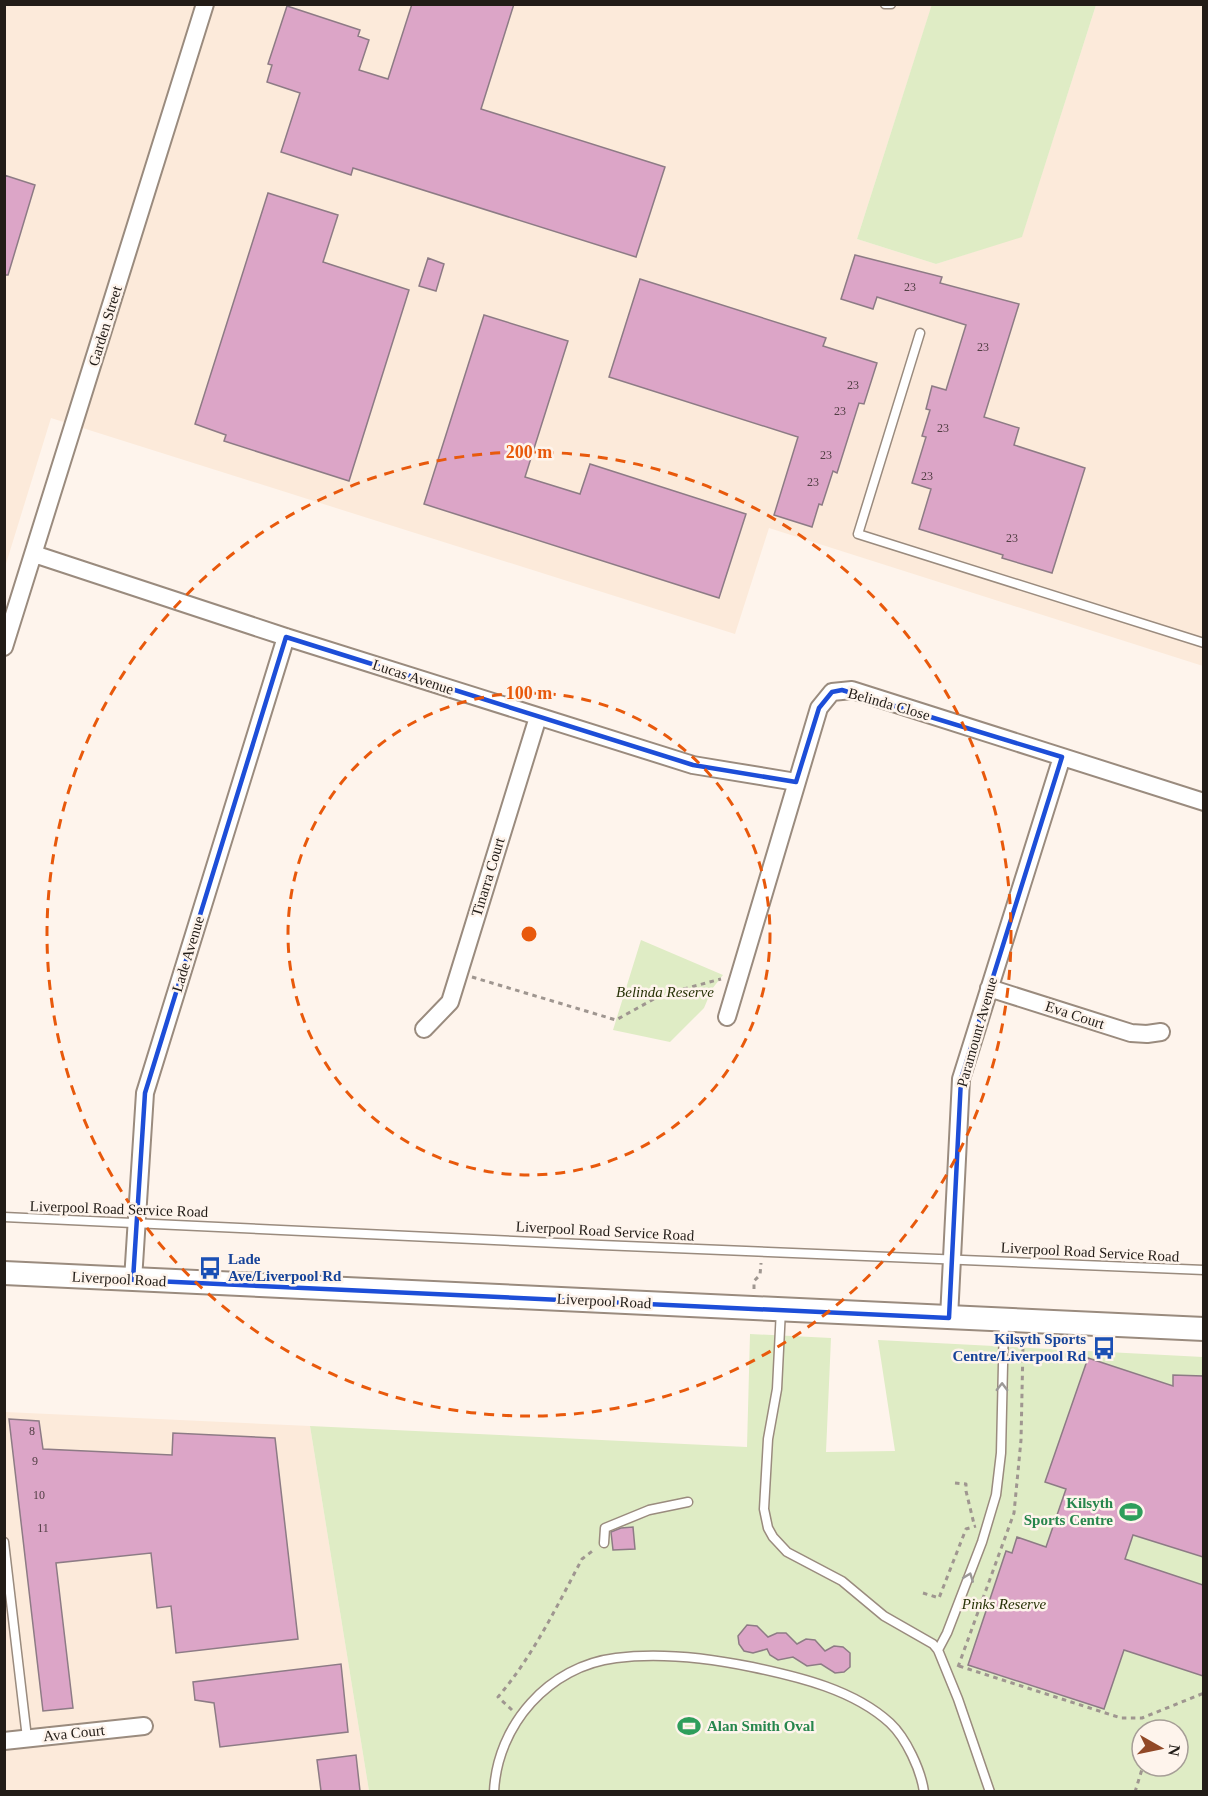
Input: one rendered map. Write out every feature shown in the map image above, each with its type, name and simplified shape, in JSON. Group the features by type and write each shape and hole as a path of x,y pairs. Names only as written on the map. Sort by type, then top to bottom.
{"main road":[{"name":"Liverpool Road","path":"4,1273 1203,1329"}],"street":[{"name":"Garden Street","path":"4,647 205,4"},
{"name":"Lucas Avenue","path":"34,554 286,637 693,765 796,783"},
{"name":"Lade Avenue","path":"133,1280 146,1093 286,637"},
{"name":"Belinda Close","path":"727,1017 819,708 832,692 852,690 1203,802"},
{"name":"Tinarra Court","path":"424,1029 450,1002 538,717"},
{"name":"Paramount Avenue","path":"949,1318 960,1087 1062,757"},
{"name":"Eva Court","path":"989,988 1131,1033 1161,1032"},
{"name":"Ava Court","path":"4,1741 144,1726"}],"lane":[{"path":"885,4 891,4"},
{"path":"920,333 858,534 1203,642"},
{"name":"Liverpool Road Service Road","path":"4,1217 1203,1270"},
{"path":"782,1309 777,1389 768,1439 764,1509 768,1528 787,1552 842,1581 884,1616 933,1644 938,1650 958,1699 990,1791"},
{"path":"938,1650 947,1633 986,1529 996,1495 1000,1462 1004,1320"},
{"path":"604,1543 605,1528 648,1510 688,1502"},
{"path":"4,1542 27,1738"},
{"path":"494,1791 502,1750 512,1727 528,1705 545,1689 591,1663 615,1658 663,1655 719,1661 776,1672 833,1689 865,1704 892,1724 912,1754 924,1791"}],"path":[{"path":"459,974 616,1020 661,995 722,979"},
{"path":"754,1291 754,1281 760,1275 762,1252"},
{"path":"955,1483 966,1484 975,1526"},
{"path":"923,1593 939,1598 966,1529 975,1526 1006,1536"},
{"path":"519,1717 498,1697 533,1648 582,1559 604,1543"},
{"path":"959,1666 1121,1718 1142,1718 1203,1693"}],"highlighted area":[{"path":"286,637 693,765 796,782 819,708 832,692 842,690 1062,757 961,1079 949,1318 133,1280 145,1093"}],"shaded area":[{"path":"5,5 932,5 857,239 936,264 1022,236 1096,5 1203,5 1203,666 769,528 735,634 51,418 5,567"},
{"path":"5,1412 310,1426 369,1791 5,1792"}],"green space":[{"path":"932,4 1096,5 1022,237 936,264 857,239"},
{"name":"Belinda Reserve","path":"641,940 723,975 712,989 704,1008 670,1042 613,1030"},
{"name":"Pinks Reserve","path":"750,1334 831,1338 826,1452 895,1451 878,1340 1203,1357 1203,1791 369,1791 310,1426 747,1447"}],"building":[{"path":"412,4 514,4 481,109 665,167 636,257 353,168 351,175 281,152 300,93 267,82 272,65 268,64 287,6 360,30 358,36 369,40 359,70 388,79"},
{"path":"4,175 35,185 8,275 4,275"},
{"path":"268,193 338,215 323,262 409,290 349,481 224,441 226,435 195,424"},
{"path":"855,255 942,277 940,283 1019,304 984,417 1019,428 1014,445 1085,468 1052,573 919,529 931,489 912,483 926,437 922,436 930,410 926,409 932,386 946,390 966,325 877,297 873,309 841,299"},
{"path":"428,258 444,264 436,291 419,286"},
{"path":"640,279 826,338 823,346 877,363 864,404 859,403 837,473 833,471 812,527 774,515 798,437 609,377"},
{"path":"484,315 568,341 525,477 580,494 590,464 746,514 719,598 424,504"},
{"name":"Kilsyth Sports Centre","path":"1088,1358 1173,1386 1173,1375 1203,1376 1203,1557 1133,1535 1125,1559 1203,1585 1203,1676 1124,1650 1104,1709 968,1665 1006,1551 1012,1553 1017,1537 1046,1547 1066,1489 1045,1482"},
{"path":"9,1419 39,1421 43,1449 172,1455 173,1433 275,1438 298,1639 176,1653 171,1606 157,1608 151,1553 56,1563 73,1708 43,1711"},
{"path":"633,1527 635,1549 613,1550 611,1532"},
{"path":"747,1625 757,1626 768,1637 777,1633 786,1633 797,1644 806,1639 815,1640 825,1651 834,1646 843,1647 850,1653 850,1667 844,1672 835,1673 821,1664 807,1666 793,1657 778,1660 770,1655 767,1649 753,1653 744,1651 739,1644 738,1636"},
{"path":"341,1664 348,1732 220,1747 214,1703 195,1700 193,1682"},
{"path":"356,1755 360,1791 321,1791 317,1760"}],"place":[{"name":"Lade Ave/Liverpool Rd","path":"210,1268"},
{"name":"Kilsyth Sports Centre/Liverpool Rd","path":"1104,1348"},
{"name":"Kilsyth Sports Centre","path":"1131,1512"},
{"name":"Alan Smith Oval","path":"689,1726"}]}
